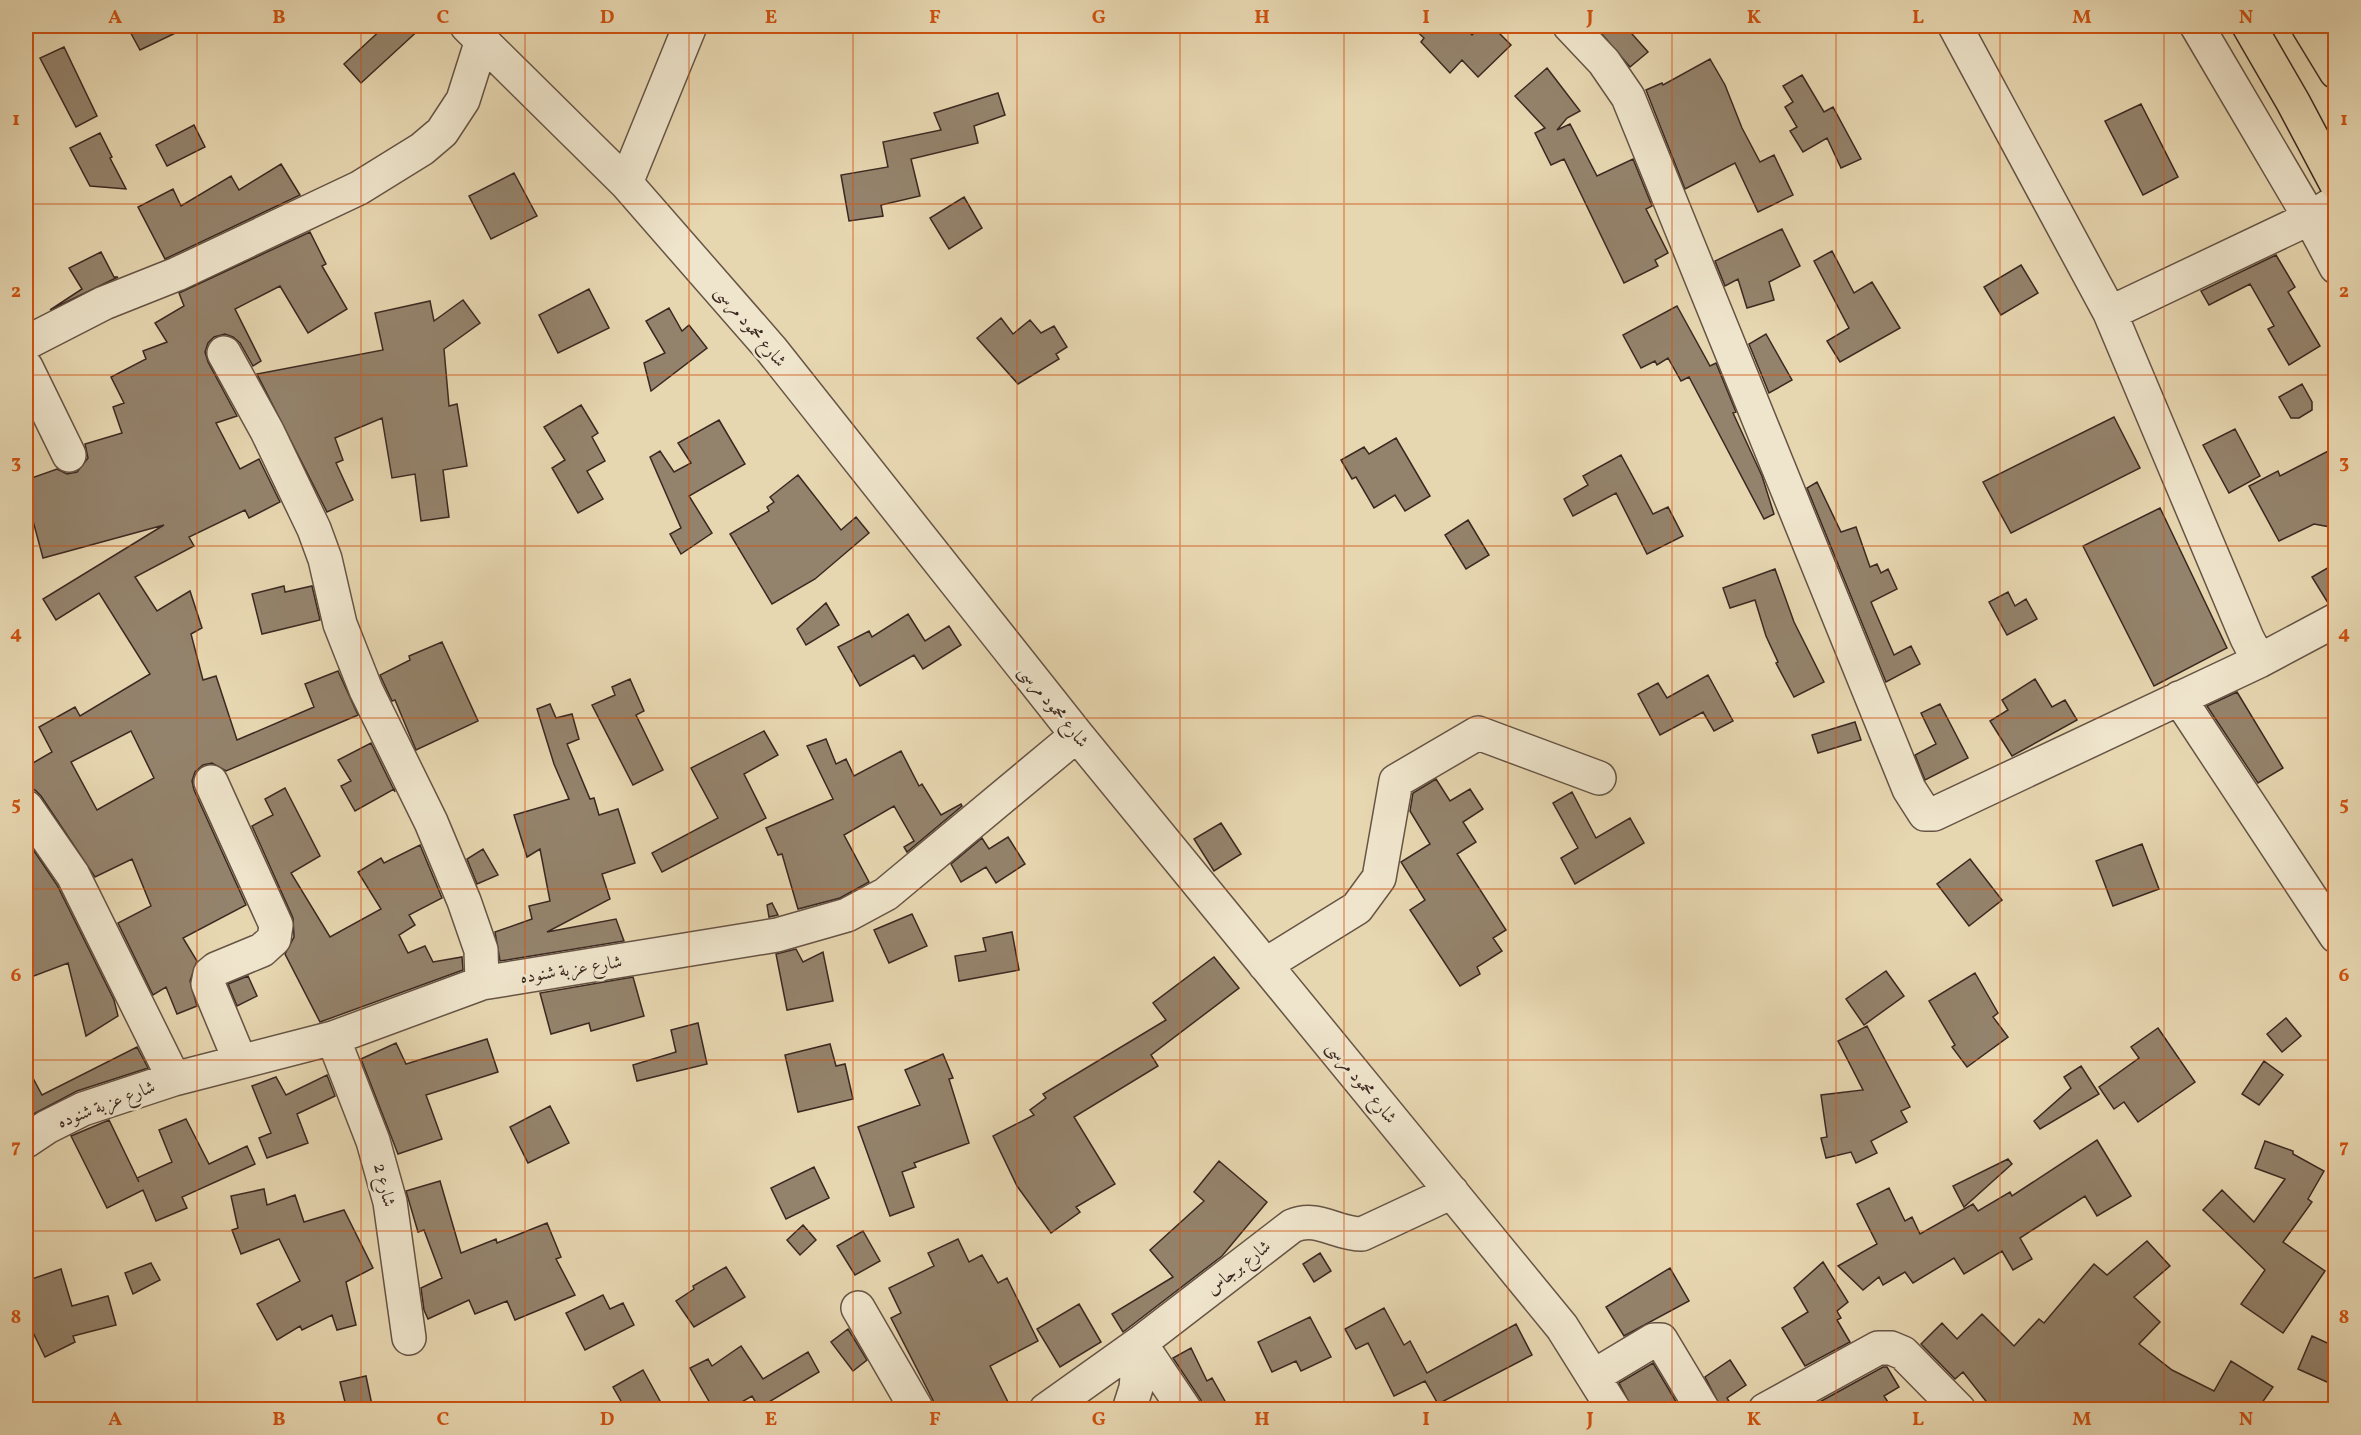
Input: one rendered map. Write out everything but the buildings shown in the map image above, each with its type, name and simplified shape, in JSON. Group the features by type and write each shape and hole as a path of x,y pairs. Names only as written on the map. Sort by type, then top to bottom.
{"main road":[{"path":"2249,26 2336,183"},
{"path":"2308,26 2336,72"}],"street":[{"path":"626,183 690,26"},
{"path":"1570,26 1604,63 1628,97 1918,807 1925,814 1934,814 2259,661 2336,620"},
{"path":"1955,26 2110,313 2247,638 2259,661"},
{"path":"2197,26 2323,210 2336,267"},
{"path":"26,343 104,303 177,274 359,188 422,148 441,132 463,100 475,33"},
{"name":"شارع محمود مرسى","path":"475,33 626,183 771,349 1077,735 1562,1327 1614,1410"},
{"path":"2110,313 2323,210"},
{"path":"224,353 267,431 314,529 325,559 340,624 366,690 431,822 464,901 481,950 482,983"},
{"path":"26,367 69,455"},
{"path":"2178,698 2336,936"},
{"path":"1266,965 1357,908 1379,878 1396,781 1478,733 1599,778"},
{"name":"شارع عزبة شنوده","path":"26,1142 74,1113 174,1079 333,1038 482,983 777,935 847,915 892,890 1077,735"},
{"path":"212,782 276,925 274,939 262,950 216,969 210,975 208,984 240,1061"},
{"path":"26,807 73,875 174,1079"},
{"name":"شارع 2","path":"333,1038 373,1141 390,1202 409,1338"},
{"name":"شارع برجاس","path":"1046,1410 1140,1343 1293,1226 1313,1221 1351,1234 1362,1234 1452,1192"},
{"path":"858,1308 917,1410"},
{"path":"1594,1376 1654,1340 1660,1340 1703,1410"},
{"path":"1129,1410 1136,1388 1140,1343"},
{"path":"1140,1343 1185,1410"},
{"path":"1765,1410 1878,1348 1891,1348 1903,1353 1959,1410"}]}
